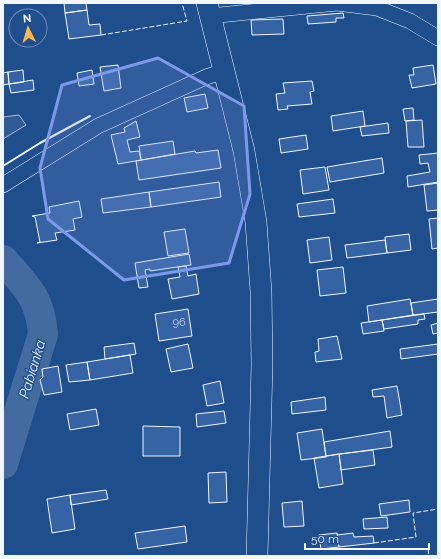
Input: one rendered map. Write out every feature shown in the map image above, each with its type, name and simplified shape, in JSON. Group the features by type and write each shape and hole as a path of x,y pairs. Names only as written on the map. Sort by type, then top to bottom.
{"main road":[{"path":"209,10 244,151 253,206 261,292 262,365 256,556"}],"street":[{"path":"209,10 337,3 377,8 410,21 438,38"},
{"path":"3,186 98,126 206,77 225,71"}],"highlighted area":[{"path":"158,58 244,106 250,194 229,263 124,280 48,219 40,168 62,85"}],"shaded area":[{"path":"19,115 26,125 3,139 3,117"}],"building":[{"path":"64,3 86,3 87,10 65,13"},
{"path":"87,10 89,25 100,24 101,35 69,39 65,13"},
{"path":"343,13 344,18 336,18 336,22 308,24 307,16"},
{"path":"283,19 284,34 252,35 251,20"},
{"path":"118,65 121,88 104,91 100,67"},
{"path":"433,65 436,84 412,88 409,75 414,75 413,68"},
{"path":"23,70 24,82 9,84 8,72"},
{"path":"92,70 94,84 79,86 77,73"},
{"path":"8,72 9,84 3,85 3,73"},
{"path":"33,80 34,90 11,93 9,84"},
{"path":"312,81 314,91 310,92 312,104 287,106 288,109 278,110 276,94 285,93 283,83"},
{"path":"205,94 208,108 187,112 184,98"},
{"path":"413,108 414,120 405,121 403,109"},
{"path":"363,111 365,126 333,131 331,116"},
{"path":"422,120 424,147 408,147 406,121"},
{"path":"136,121 140,137 127,140 130,152 139,151 141,160 118,164 111,135 125,132 124,128"},
{"path":"388,123 389,133 362,136 360,127"},
{"path":"306,135 308,149 281,153 279,139"},
{"path":"173,141 175,154 141,160 139,146"},
{"path":"218,150 221,168 139,180 136,161 195,151 196,153"},
{"path":"438,153 438,182 408,187 407,176 430,172 428,163 420,164 419,155"},
{"path":"382,158 384,173 330,182 327,167"},
{"path":"325,167 329,190 303,194 300,170"},
{"path":"219,182 221,197 151,207 149,192"},
{"path":"438,183 438,210 427,211 424,185"},
{"path":"149,192 151,207 103,213 101,199"},
{"path":"333,199 335,213 299,217 297,204"},
{"path":"79,201 82,217 73,219 75,230 55,233 57,240 37,243 40,242 35,217 32,216 50,213 49,207"},
{"path":"438,218 438,248 432,249 429,219"},
{"path":"185,229 189,253 168,256 164,232"},
{"path":"409,234 411,250 387,253 385,237"},
{"path":"329,237 332,260 310,263 307,240"},
{"path":"385,240 387,253 347,258 345,245"},
{"path":"189,254 191,265 150,271 150,269 145,270 148,287 139,288 135,263"},
{"path":"186,266 188,276 196,274 199,294 172,299 168,279 180,277 178,267"},
{"path":"343,267 346,293 320,296 317,270"},
{"path":"410,299 413,315 369,322 367,306"},
{"path":"438,299 438,312 413,315 411,303"},
{"path":"188,309 192,336 159,341 155,314"},
{"path":"424,314 425,319 418,320 418,324 384,329 382,320"},
{"path":"382,320 384,331 363,334 361,323"},
{"path":"438,323 438,333 433,334 431,325"},
{"path":"337,336 342,359 316,362 315,352 319,351 318,339"},
{"path":"134,343 136,354 105,359 104,347"},
{"path":"188,344 193,368 171,372 166,349"},
{"path":"438,344 438,354 401,359 400,349"},
{"path":"130,355 133,373 90,380 87,362"},
{"path":"87,362 90,380 69,382 66,365"},
{"path":"58,366 62,392 44,395 40,380 43,377 42,369"},
{"path":"220,381 224,403 207,406 203,385"},
{"path":"397,386 402,415 387,418 384,396 373,397 372,390"},
{"path":"325,397 326,410 292,414 291,402"},
{"path":"96,409 99,425 70,430 67,414"},
{"path":"224,411 226,423 197,427 196,414"},
{"path":"143,426 180,427 180,456 143,456"},
{"path":"322,429 326,457 301,460 297,433"},
{"path":"390,431 392,447 326,456 324,442"},
{"path":"373,450 375,465 341,470 339,454"},
{"path":"339,454 343,484 319,488 314,458"},
{"path":"226,472 227,502 209,503 208,473"},
{"path":"106,490 108,499 71,505 70,495"},
{"path":"70,495 75,529 52,533 47,499"},
{"path":"409,500 410,512 381,516 379,504"},
{"path":"302,501 304,526 284,527 282,503"},
{"path":"387,517 388,528 364,529 363,519"},
{"path":"185,526 187,542 138,549 135,533"},
{"path":"337,533 339,547 321,549 319,535"},
{"path":"353,533 354,537 373,536 374,543 339,547 337,535"}],"waterway":[{"name":"Pabianka","path":"3,260 25,285 35,301 39,310 43,334 3,464"}],"fence":[{"path":"101,35 187,21 182,3"},
{"path":"374,543 416,537 413,513 438,509"},
{"path":"428,549 429,556"}],"wall":[{"path":"3,166 40,143 90,116"}]}
